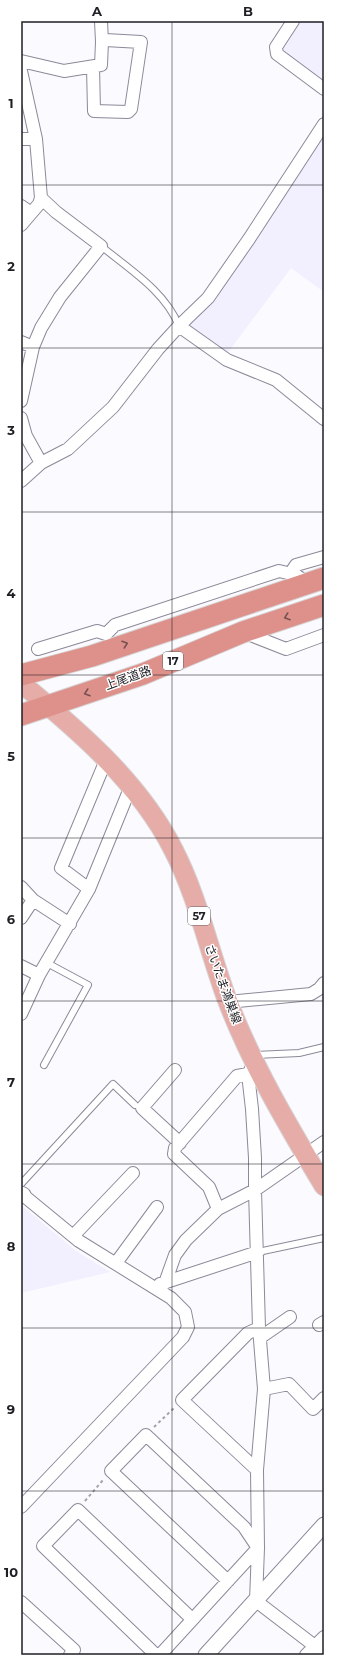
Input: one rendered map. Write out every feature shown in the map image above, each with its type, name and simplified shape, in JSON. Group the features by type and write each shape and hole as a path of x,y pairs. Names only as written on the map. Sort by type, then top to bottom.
{"highway":[{"path":"21,675 92,656 307,578"},
{"name":"上尾道路","path":"21,715 143,674 243,632 324,604"}],"main road":[{"name":"さいたま鴻巣線","path":"21,683 106,760 131,786 173,849 189,887 228,1002 251,1064 324,1186"}],"street":[{"path":"21,61 64,71 101,65 101,21"},
{"path":"293,21 276,47 277,54 324,89"},
{"path":"93,67 94,111 128,112 131,109 141,42 105,40 102,42"},
{"path":"21,401 33,347 41,328 60,297 102,246 41,198 36,139 22,77"},
{"path":"21,481 41,463 68,449 113,407 158,348 208,298 249,239 324,124"},
{"path":"21,138 36,139"},
{"path":"21,225 26,209 41,198"},
{"path":"179,326 227,360 276,380 324,419"},
{"path":"21,342 33,347"},
{"path":"21,418 26,436 41,463"},
{"path":"307,578 296,565 324,557"},
{"path":"92,656 106,634 115,625 279,571 307,578"},
{"path":"38,649 97,631 106,634"},
{"path":"243,632 286,649 324,635"},
{"path":"89,889 61,868 106,760"},
{"path":"22,1010 40,975 89,889 131,786"},
{"path":"21,887 34,900 70,924"},
{"path":"21,918 34,900"},
{"path":"21,966 40,975"},
{"path":"228,1002 311,994 319,989 324,983"},
{"path":"218,1209 209,1187 174,1154 180,1143 237,1076 251,1064"},
{"path":"251,1064 260,1332 264,1389 257,1470 258,1548 256,1601"},
{"path":"176,1070 142,1108 180,1143"},
{"path":"160,1284 175,1255 186,1240 218,1209 255,1190 324,1142"},
{"path":"73,1236 133,1173"},
{"path":"21,1506 184,1337 188,1327 185,1312 160,1284 116,1263 73,1236 22,1191"},
{"path":"116,1263 157,1207"},
{"path":"160,1284 258,1252"},
{"path":"257,1470 182,1400 248,1333 260,1332 290,1317"},
{"path":"264,1389 288,1384 313,1409 324,1398"},
{"path":"228,1581 111,1472 146,1435 244,1526 258,1548"},
{"path":"156,1655 43,1546 78,1510 192,1620"},
{"path":"206,1655 324,1525"},
{"path":"160,1655 258,1548"},
{"path":"256,1601 321,1645 306,1655"},
{"path":"21,1602 74,1650 70,1655"}],"lane":[{"path":"102,246 160,297 175,316 179,326"},
{"path":"44,1065 88,985 47,963"},
{"path":"251,1064 324,1046"},
{"path":"22,1191 113,1084 135,1105"},
{"path":"258,1252 324,1238"}],"path":[{"path":"146,1435 182,1400"},
{"path":"78,1510 111,1472"}],"shaded area":[{"path":"298,21 324,21 324,84 283,54 283,45"},
{"path":"324,133 324,292 291,268 226,355 189,330 189,325 217,296"},
{"path":"21,1205 76,1251 110,1272 21,1293"}]}
